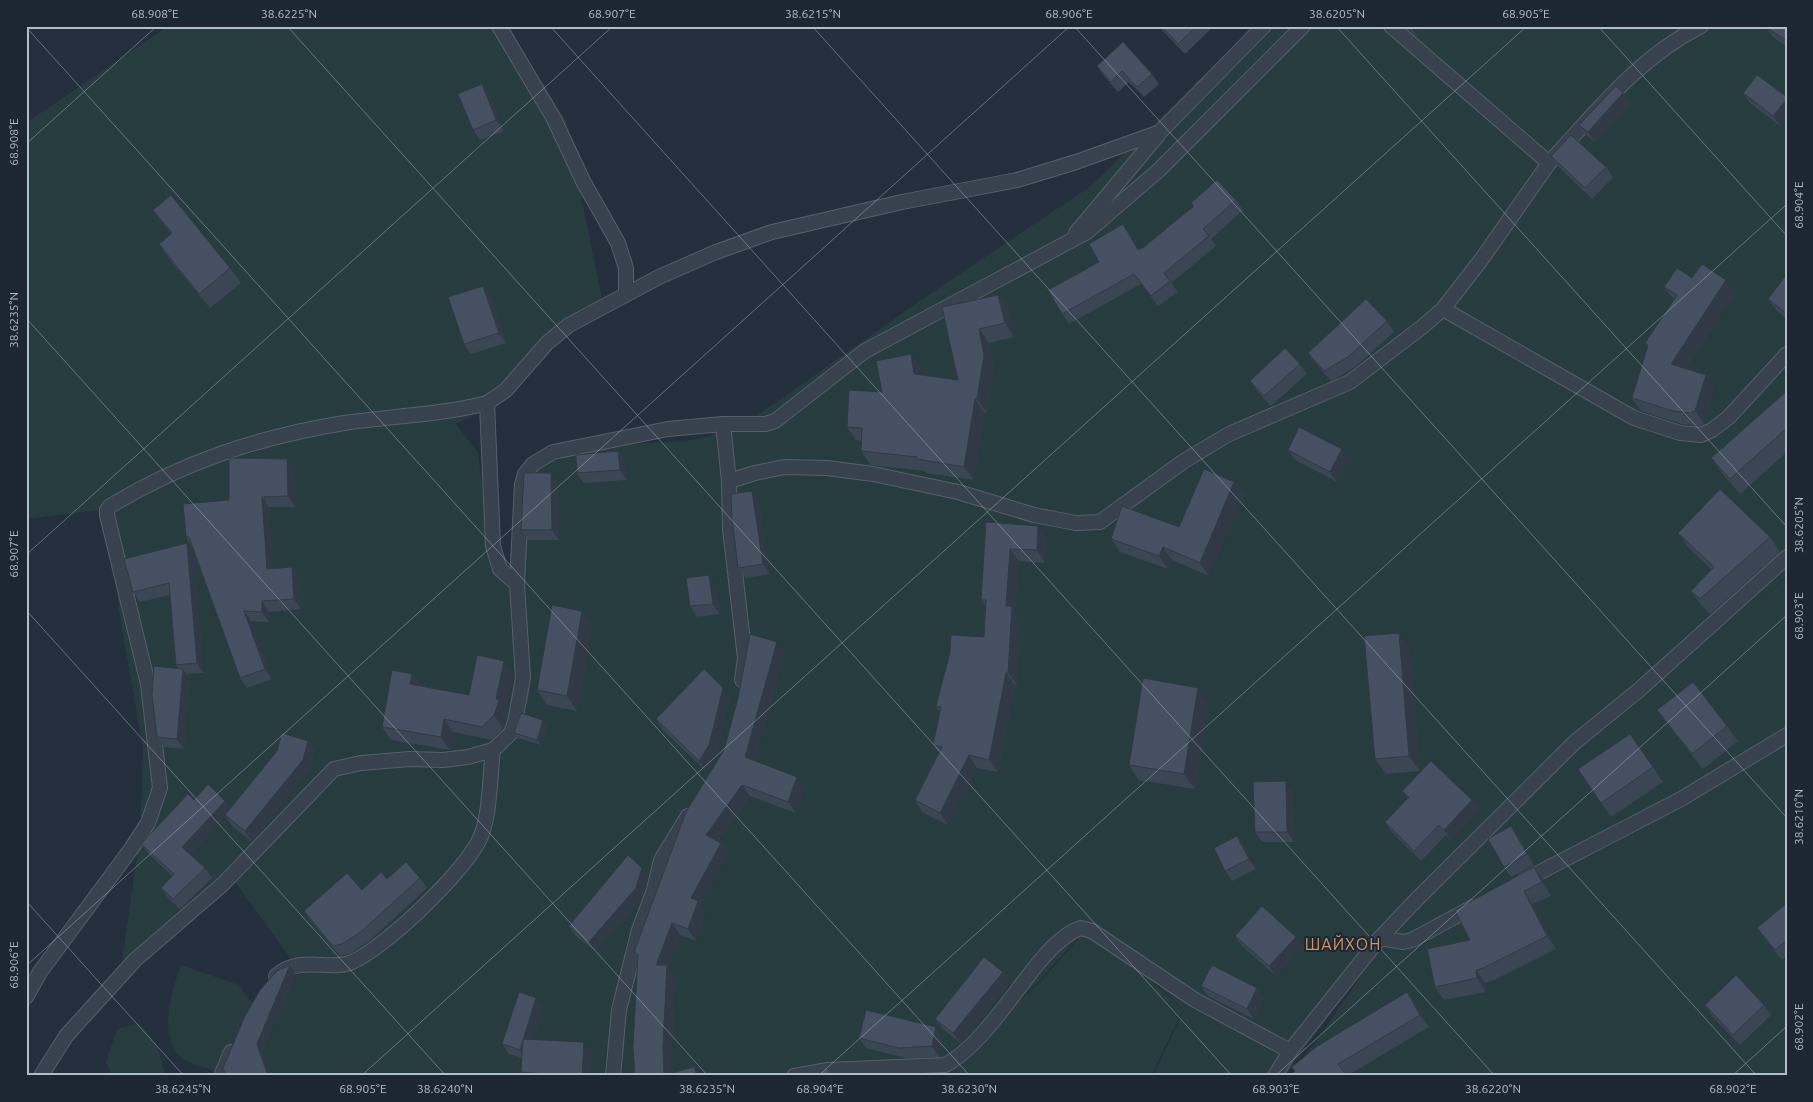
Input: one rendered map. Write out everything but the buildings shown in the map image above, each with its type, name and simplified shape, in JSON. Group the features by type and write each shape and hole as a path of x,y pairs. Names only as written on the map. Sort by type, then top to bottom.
{"lane":[{"path":"500,26 554,119 583,181 618,243 626,268 626,294"},
{"path":"1068,242 1160,132 1264,26"},
{"path":"41,1076 66,1036 135,960 223,884 334,769 361,763 410,758 443,760 468,757 493,750 513,728 523,678 517,584 522,484 525,474 533,464 553,452 668,429 723,424 765,424 775,421 865,351 1095,226 1159,170 1304,26"},
{"path":"1391,26 1549,163"},
{"path":"728,481 755,473 784,468 827,468 873,474 958,492 1034,515 1076,523 1097,523 1184,461 1229,434 1350,382 1443,309 1511,220 1549,163 1627,78 1656,54 1701,26"},
{"path":"26,997 40,972 135,843 151,816 160,788 148,684 107,515 108,507 166,475 201,460 255,441 344,423 487,403 506,390 547,343 580,317 716,252 772,232 902,202 1017,180 1084,160 1160,132"},
{"path":"1443,309 1634,418 1680,433 1700,435 1712,430 1730,417 1787,354"},
{"path":"487,403 493,546 500,569 517,584"},
{"path":"723,424 730,528 745,658 739,697"},
{"path":"1276,1076 1290,1051 1380,938 1417,899 1576,742 1688,648 1787,557"},
{"path":"1512,886 1682,799 1787,735"},
{"path":"264,989 280,972 288,968 353,962 396,932 437,893 475,848 480,838 493,750"},
{"path":"614,1076 619,1010 639,930 654,890 662,860 694,807"},
{"path":"1380,938 1403,942 1412,940 1483,902"},
{"path":"794,1076 828,1070 945,1066 960,1056 1000,1013 1049,952 1066,936 1081,928 1092,930 1195,1000 1290,1051"},
{"path":"221,1076 239,1035"}],"green space":[{"path":"168,26 507,26 566,121 605,314 559,337 498,403 456,424 478,453 486,516 515,587 529,471 560,453 602,445 687,441 713,435 710,424 751,420 927,296 1091,186 1254,26 1787,26 1787,575 1741,621 1787,576 1787,1076 1292,1076 1386,940 1422,902 1386,937 1285,1076 1153,1076 1184,1010 1129,956 1089,925 1040,980 995,1024 1041,981 1089,927 1127,958 1183,1010 1151,1076 219,1076 219,1072 182,1058 174,1050 168,1027 171,1000 181,965 239,985 252,1004 270,978 294,963 233,879 209,903 122,961 140,834 143,749 119,611 110,509 26,519 26,123"},
{"path":"139,1023 158,1046 165,1076 112,1076 106,1062 117,1029"}],"district":[{"name":"ШАЙХОН","path":"1343,944"}]}
